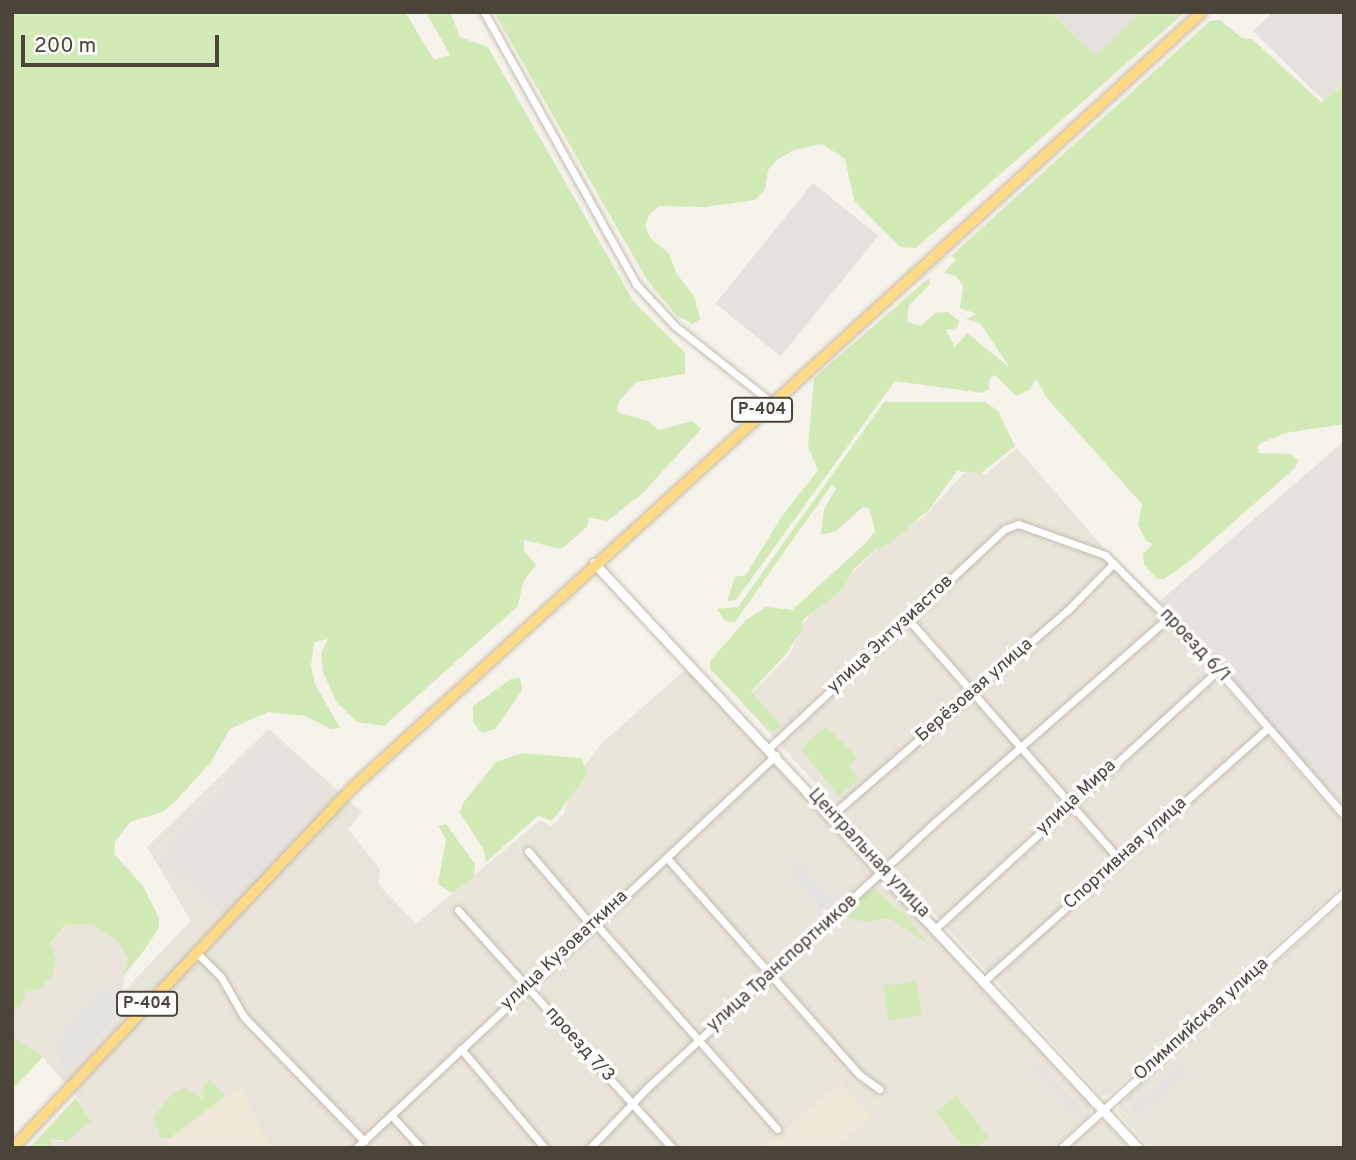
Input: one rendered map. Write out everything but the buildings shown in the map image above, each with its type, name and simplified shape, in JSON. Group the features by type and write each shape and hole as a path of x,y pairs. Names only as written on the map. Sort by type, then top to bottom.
{"highway":[{"name":"Р-404","path":"13,1148 354,786 594,563 1202,12"}],"street":[{"path":"484,12 636,284 675,326 771,402"},
{"name":"проезд 6/1","path":"1013,524 1085,545 1114,563 1218,670 1344,815"},
{"name":"улица Энтузиастов","path":"773,752 908,619 1013,524"},
{"name":"Центральная улица","path":"594,563 832,815 1138,1148"},
{"name":"Берёзовая улица","path":"832,815 974,692 1114,563"},
{"name":"улица Транспортников","path":"590,1148 698,1041 1022,744 1168,618"},
{"path":"908,619 1022,744 1120,860"},
{"name":"улица Мира","path":"936,928 1218,670"},
{"name":"Спортивная улица","path":"985,980 1268,729"},
{"name":"улица Кузоваткина","path":"356,1148 526,986 667,858 773,752"},
{"path":"528,851 777,1129"},
{"path":"667,858 860,1075 879,1089"},
{"name":"Олимпийская улица","path":"1061,1148 1344,892"},
{"name":"проезд 7/3","path":"458,910 672,1148"},
{"path":"196,952 221,977 244,1017 364,1141"},
{"path":"461,1049 545,1148"},
{"path":"391,1115 421,1148"}],"shaded area":[{"path":"1050,12 1141,12 1096,56"},
{"path":"1273,12 1344,12 1344,82 1324,101 1253,31"},
{"path":"813,183 878,236 781,356 715,303"},
{"path":"1344,441 1344,807 1160,601"},
{"path":"1017,448 1344,824 1344,884 1110,1094 1101,1096 742,703 790,654 805,621 880,546 925,516 964,473 986,474"},
{"path":"686,669 1091,1105 1091,1113 1053,1148 52,1148 51,1139 63,1142 79,1110 79,1100 43,1057 14,1040 12,1011 22,1005 26,992 41,988 56,960 50,945 65,925 91,924 116,939 128,957 122,993 191,921 147,847 269,729 362,812 348,829 380,869 379,885 416,924 540,820 551,826 564,814 573,780 602,743"},
{"path":"268,733 337,793 228,918 159,858"},
{"path":"799,862 835,902 824,912 788,872"},
{"path":"1344,902 1344,1148 1150,1148 1118,1112 1120,1103"},
{"path":"101,988 130,1003 65,1072 53,1045"},
{"path":"1037,1061 1081,1110 1074,1116 1030,1067"},
{"path":"1180,1065 1187,1073 1138,1116 1131,1108"},
{"path":"841,1082 871,1116 834,1148 764,1148"},
{"path":"241,1087 270,1148 173,1148 167,1141"},
{"path":"1098,1122 1106,1122 1129,1148 1070,1148"}],"green space":[{"path":"12,12 405,12 434,60 450,55 426,12 450,12 460,37 488,47 634,302 685,353 685,374 636,382 619,401 617,412 648,421 658,430 693,421 701,429 643,493 607,521 589,517 587,527 561,549 524,540 524,550 536,565 523,582 518,606 384,726 357,722 337,703 323,672 321,654 328,639 314,642 311,666 315,684 340,728 331,729 305,716 268,712 230,729 211,762 174,803 162,812 130,822 115,842 114,854 143,886 159,918 159,928 142,953 124,975 128,957 116,939 91,924 65,925 50,944 56,960 52,975 41,988 26,992 22,1005 12,1011"},
{"path":"494,12 1050,12 1096,56 1141,12 1185,12 916,248 900,247 860,207 854,200 845,159 822,144 794,150 777,160 768,170 765,190 755,200 705,207 659,206 649,215 645,226 650,238 669,253 676,273 694,296 700,319 693,324 677,316 647,280"},
{"path":"1220,20 1242,38 1252,39 1321,102 1344,84 1344,424 1285,433 1261,443 1257,448 1260,453 1291,454 1298,460 1296,467 1187,563 1164,579 1157,579 1144,564 1143,554 1153,544 1146,541 1138,524 1142,504 1046,397 1036,379 1029,390 1016,396 995,375 990,378 989,389 982,393 895,381 736,600 727,601 735,577 746,575 780,519 818,470 808,447 814,378 929,278 930,284 909,305 907,322 921,326 935,313 948,312 959,321 957,328 946,330 955,347 967,333 1009,367 981,324 966,319 977,314 960,308 963,286 956,276 944,273 956,259 951,256 1210,21"},
{"path":"884,402 986,402 998,411 1015,446 980,474 957,471 929,510 889,544 876,549 853,570 843,589 803,620 802,630 786,654 751,692 782,726 771,732 710,669 710,661 746,620 766,607 792,610 867,542 875,531 869,508 863,507 836,531 821,535 824,509 836,489 832,484 735,622 725,621 717,609 738,607"},
{"path":"520,678 522,690 502,720 495,729 482,733 473,722 473,706 511,679"},
{"path":"826,726 857,757 849,766 859,779 838,796 801,749"},
{"path":"523,753 582,758 587,775 552,821 538,816 486,862 483,848 460,813 463,803 496,762"},
{"path":"446,824 475,864 474,877 452,893 438,884 446,839 438,826"},
{"path":"873,888 907,917 928,944 889,918 865,922 848,918 848,911"},
{"path":"917,981 922,1016 888,1020 883,986"},
{"path":"12,1037 43,1057 12,1090"},
{"path":"210,1080 225,1096 170,1138 160,1137 153,1117 172,1094 184,1088 203,1099 204,1085"},
{"path":"956,1096 989,1138 976,1148 964,1148 936,1112"},
{"path":"76,1098 91,1121 68,1141 51,1139 52,1148 29,1148"}]}
